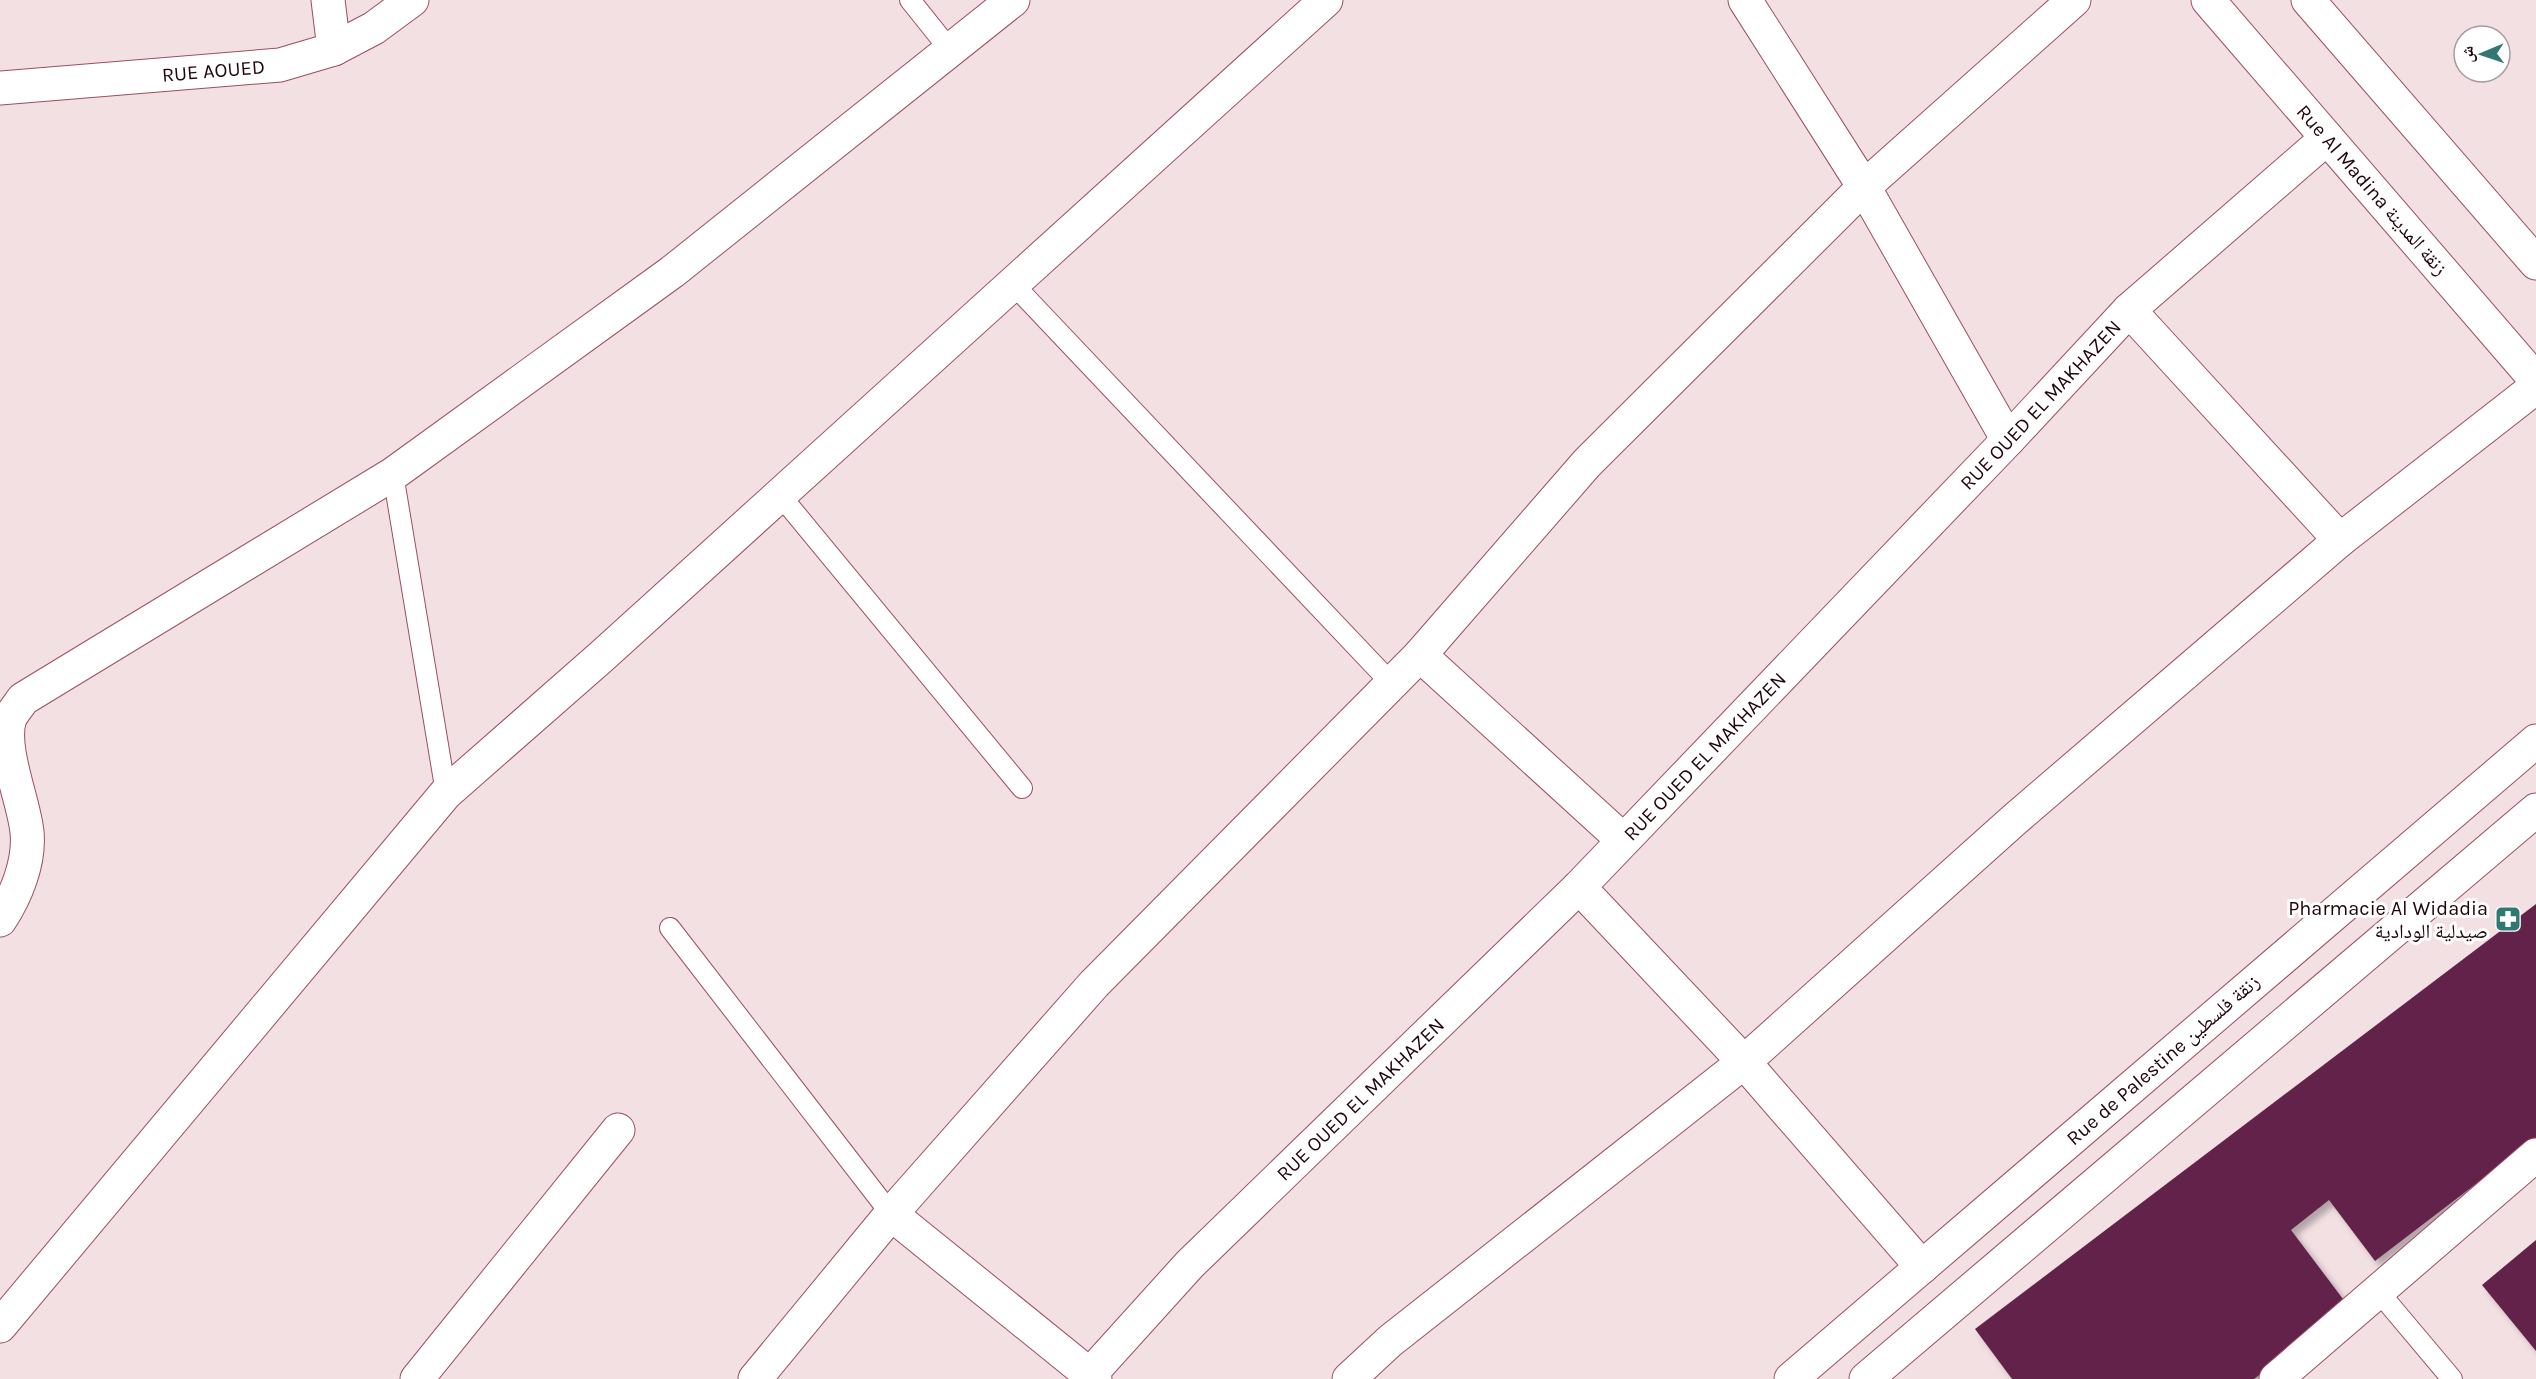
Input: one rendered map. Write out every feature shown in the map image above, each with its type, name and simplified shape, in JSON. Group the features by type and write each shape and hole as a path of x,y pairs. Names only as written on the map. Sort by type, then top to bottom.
{"street":[{"path":"328,0 334,49"},
{"name":"RUE AOUED","path":"0,88 280,65 334,49 374,28 412,0"},
{"path":"0,920 22,877 27,833 10,767 6,736 9,719 23,699 393,474 672,272 1013,0"},
{"path":"0,1326 446,793 601,657 1326,0"},
{"path":"1745,0 1864,188 2008,440"},
{"path":"755,1379 891,1214 1094,984 1420,655 1587,463 1864,188 2074,0"},
{"name":"Rue Al Madina زنقة المدينة","path":"2208,0 2536,380"},
{"path":"2308,0 2536,263"},
{"name":"RUE OUED EL MAKHAZEN","path":"1090,1377 1190,1264 1579,887 2130,310 2327,138"},
{"path":"2130,310 2340,540"},
{"path":"1349,1379 1390,1341 1744,1062 2014,820 2340,540 2536,387"},
{"path":"1420,655 1623,840"},
{"name":"Rue de Palestine زنقة فلسطين","path":"1791,1379 2536,741"},
{"path":"1866,1379 2536,810"},
{"path":"1579,887 1744,1062 1922,1267"},
{"path":"417,1379 618,1130"},
{"path":"2276,1379 2536,1155"},
{"path":"891,1214 1090,1377"}],"lane":[{"path":"910,0 950,50"},
{"path":"1013,284 1392,684"},
{"path":"393,474 446,793"},
{"path":"780,495 1022,788"},
{"path":"670,928 891,1214"},
{"path":"2378,1291 2452,1379"}],"building":[{"path":"2536,904 2536,1138 2375,1261 2329,1200 2291,1230 2349,1307 2254,1379 2012,1379 1975,1329"},
{"path":"2536,1240 2536,1351 2482,1285"}],"place":[{"name":"Pharmacie Al Widadia صيدلية الودادية","path":"2508,919"}]}
